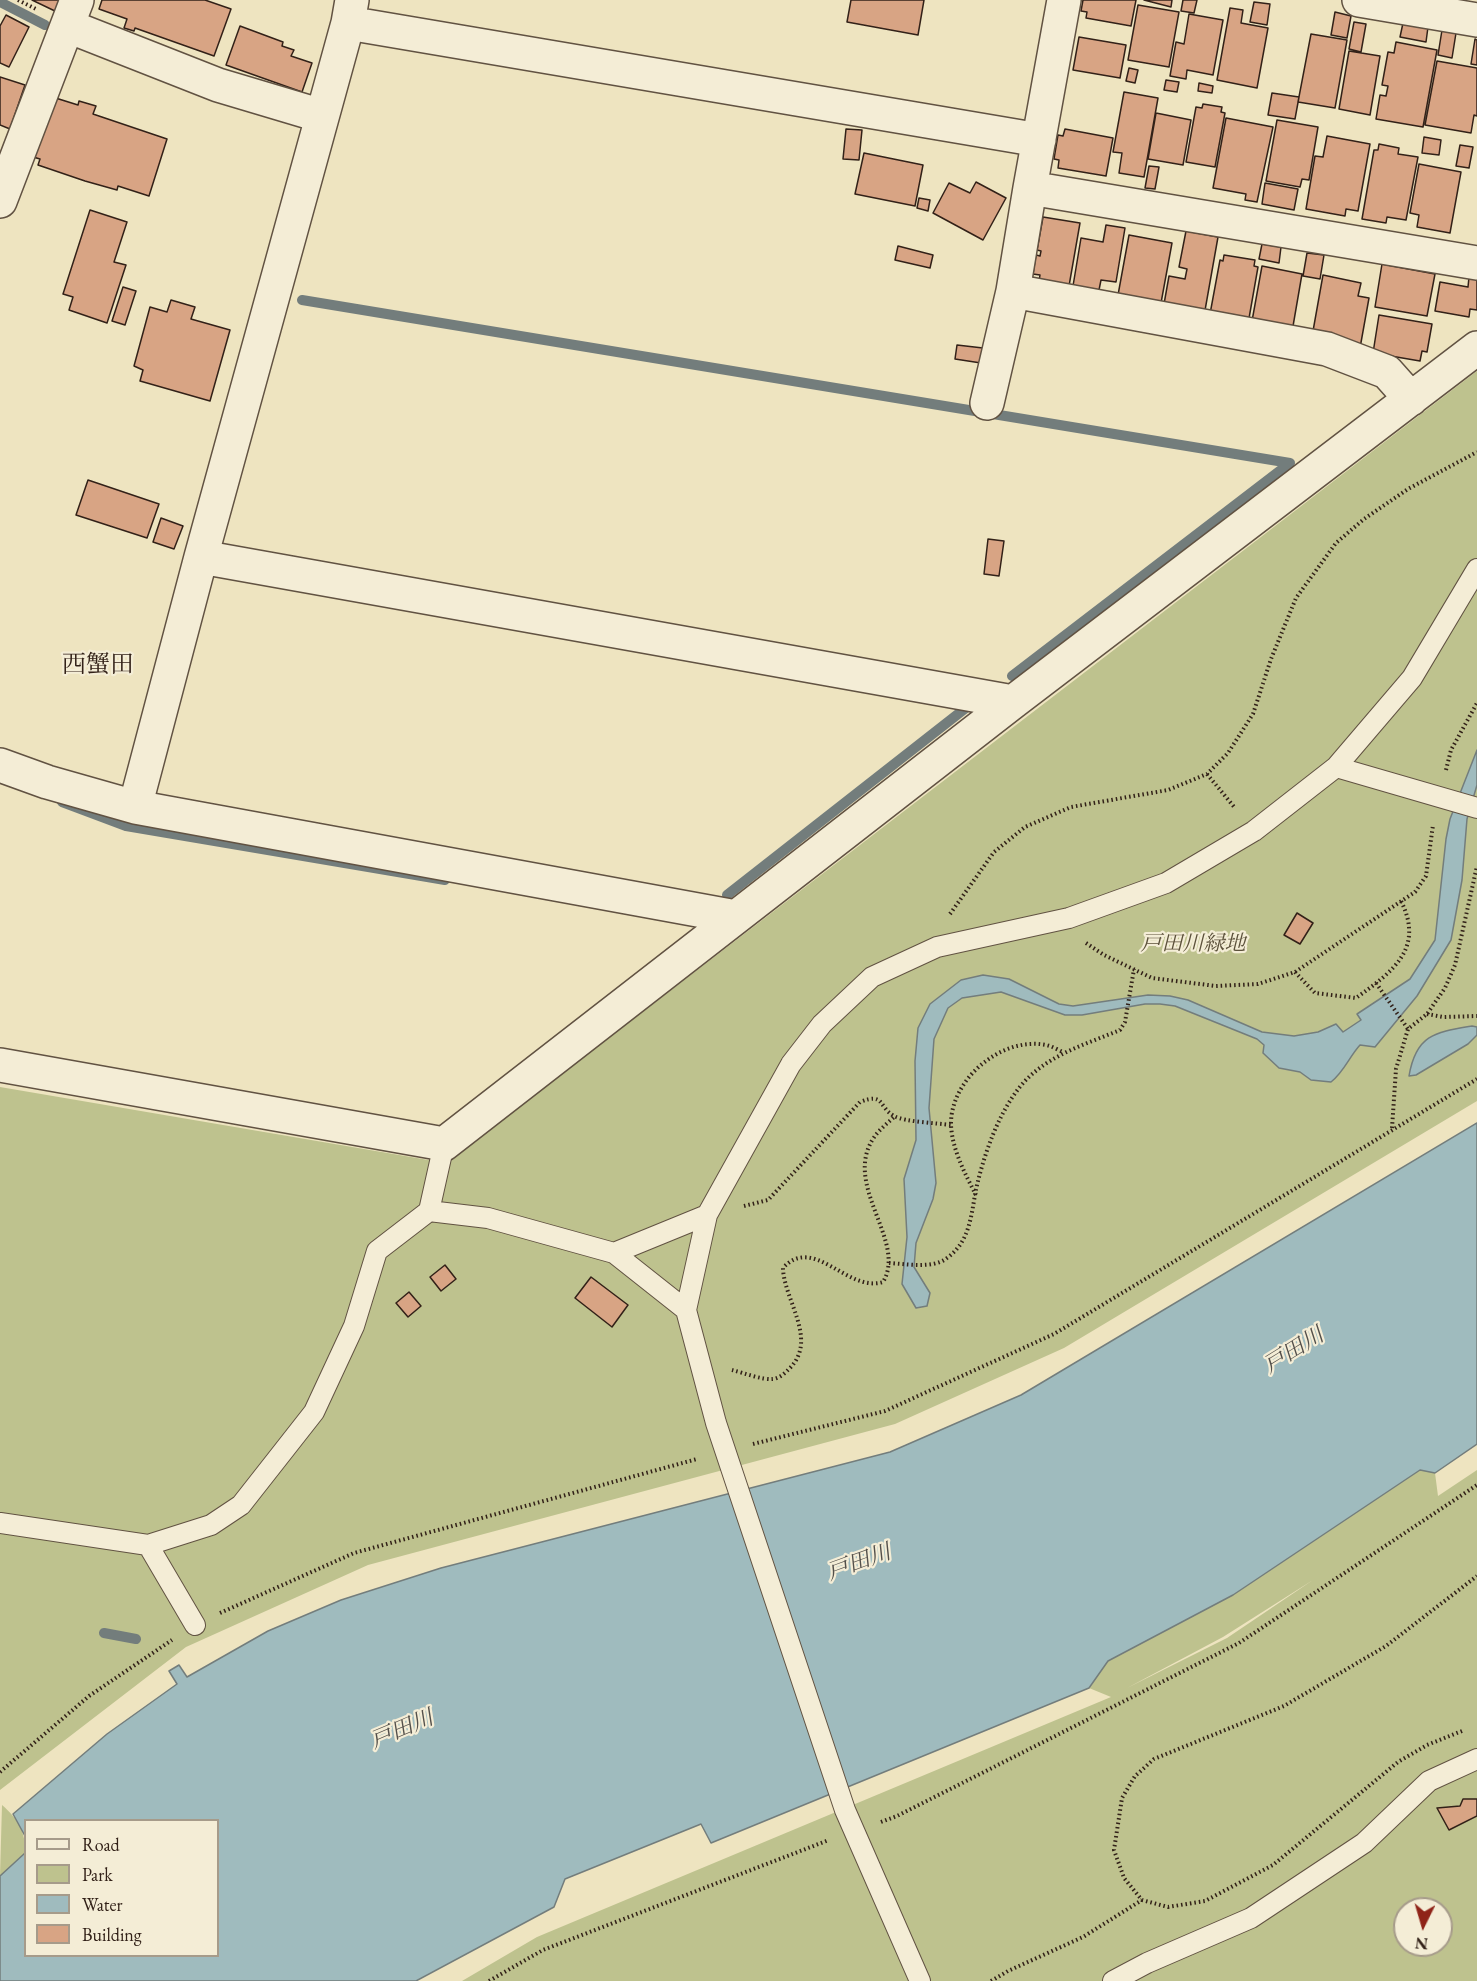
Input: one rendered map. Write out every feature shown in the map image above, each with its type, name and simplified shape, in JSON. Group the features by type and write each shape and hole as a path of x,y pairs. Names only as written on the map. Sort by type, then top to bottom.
{"street":[{"path":"987,404 1013,291 1064,0"},
{"path":"1359,0 1477,20"},
{"path":"135,807 350,11 1039,140"},
{"path":"0,201 72,13 218,85 322,116"},
{"path":"1030,188 1477,263"},
{"path":"1013,291 1327,349 1387,372 1411,399"},
{"path":"0,1065 444,1144 1013,702 1477,348"},
{"path":"201,557 1013,702"},
{"path":"0,765 47,782 135,807 736,917"}],"lane":[{"path":"920,1981 846,1810 734,1479 700,1363 686,1310 711,1207 791,1064 822,1024 872,977 937,947 1069,918 1166,883 1254,831 1336,767 1412,678 1477,569"},
{"path":"1336,767 1477,807"},
{"path":"0,1523 148,1545 211,1525 241,1505 314,1412 354,1326 377,1251 429,1211 444,1144"},
{"path":"614,1253 711,1207"},
{"path":"429,1211 488,1218 614,1253 686,1310"},
{"path":"148,1545 195,1625"},
{"path":"1113,1981 1147,1963 1251,1918 1364,1843 1429,1782 1477,1758"}],"path":[{"path":"937,947 946,920 994,852 1025,826 1071,807 1167,790 1207,774 1228,753 1253,714 1271,659 1296,598 1336,543 1364,519 1408,489 1477,452"},
{"path":"1069,918 1079,938 1104,955 1152,978 1216,986 1258,984 1295,972 1415,891 1426,876 1451,750 1477,703"},
{"path":"1207,774 1254,831"},
{"path":"1392,1128 1396,1069 1408,1029 1427,1014 1445,988 1455,965 1476,881 1477,866"},
{"path":"1295,972 1315,993 1356,998 1390,973 1407,943 1409,918 1401,901"},
{"path":"889,1263 933,1264 946,1259 960,1244 973,1219 976,1196 989,1147 1019,1088 1035,1072 1064,1052 1120,1030 1127,1012 1134,969"},
{"path":"1376,983 1408,1029"},
{"path":"1427,1014 1443,1017 1477,1016"},
{"path":"976,1196 954,1145 951,1125 960,1089 990,1058 1022,1045 1045,1045 1064,1052"},
{"path":"711,1207 754,1205 768,1200 860,1102 870,1098 879,1100 894,1116 951,1125"},
{"path":"700,1363 773,1379 783,1375 796,1362 802,1350 802,1332 783,1279 783,1268 790,1260 812,1257 859,1282 873,1285 883,1282 888,1273 889,1263 886,1246 867,1190 865,1173 868,1152 874,1137 894,1116"},
{"path":"489,1981 543,1950 897,1816 1239,1643 1477,1485"},
{"path":"1469,1729 1427,1745 1398,1762 1304,1842 1273,1865 1205,1901 1168,1907 1142,1900 1124,1878 1114,1850 1122,1798 1135,1776 1154,1759 1284,1706 1386,1646 1477,1576"},
{"path":"991,1981 1083,1937 1142,1900"}],"green space":[{"name":"戸田川緑地","path":"1477,371 1477,1101 1064,1348 895,1424 368,1565 186,1647 0,1790 0,1087 446,1163"},
{"path":"1420,1470 1435,1473 1438,1496 1477,1470 1477,1981 462,1981 537,1937 1111,1697 1089,1688 1108,1661 1233,1595","holes":["1313,1580 1227,1638 1127,1688 1223,1637"]},
{"path":"2,1805 20,1826 24,1839 24,1854 0,1876"}],"water":[{"path":"1477,750 1477,785 1467,819 1462,880 1451,940 1417,996 1375,1047 1360,1045 1331,1082 1311,1080 1300,1072 1279,1068 1263,1053 1264,1045 1257,1039 1175,1006 1145,1004 1082,1015 1065,1015 1001,992 962,998 948,1008 934,1039 929,1108 936,1183 933,1199 916,1243 914,1267 930,1293 927,1306 916,1308 902,1284 907,1237 904,1179 916,1140 915,1061 918,1028 930,1004 961,980 983,975 1009,979 1059,1004 1073,1006 1148,995 1170,996 1188,1000 1262,1032 1294,1036 1318,1032 1336,1024 1343,1032 1361,1020 1357,1014 1410,979 1435,940 1450,819"},
{"path":"1477,1027 1477,1035 1468,1044 1416,1075 1409,1076 1412,1062 1423,1043 1438,1033"},
{"name":"戸田川","path":"1477,1123 1477,1444 1435,1473 1420,1470 1233,1595 1108,1661 1089,1688 711,1843 701,1824 565,1879 554,1907 416,1981 0,1981 0,1876 24,1854 24,1957 219,1957 219,1819 24,1819 24,1834 13,1814 107,1734 177,1684 169,1671 179,1665 187,1677 268,1631 341,1600 441,1568 890,1452 1021,1395"}],"building":[{"path":"32,0 62,0 57,12"},
{"path":"102,0 205,0 231,9 214,56 135,28 134,31 124,28 127,19 99,9"},
{"path":"851,0 924,0 918,35 847,22"},
{"path":"1083,0 1136,0 1131,26 1086,18 1087,12 1081,11"},
{"path":"1144,0 1172,0 1171,7"},
{"path":"1183,0 1197,0 1194,13 1181,11"},
{"path":"1254,2 1270,4 1267,25 1250,22"},
{"path":"1138,5 1179,12 1169,67 1128,60"},
{"path":"1230,8 1243,10 1241,23 1268,28 1257,88 1217,80"},
{"path":"1335,12 1351,16 1347,38 1331,35"},
{"path":"1189,14 1223,20 1213,75 1187,70 1186,79 1170,76 1176,42 1184,44"},
{"path":"6,15 29,27 9,67 0,63 0,26"},
{"path":"1354,22 1366,24 1361,52 1349,49"},
{"path":"1403,23 1428,27 1426,42 1400,37"},
{"path":"240,26 283,42 282,46 294,50 291,56 312,63 302,92 226,65"},
{"path":"1442,30 1456,33 1452,58 1438,55"},
{"path":"1311,34 1347,40 1335,108 1298,102"},
{"path":"1079,37 1126,45 1120,78 1073,70"},
{"path":"1475,39 1477,40 1477,65 1471,64"},
{"path":"1396,42 1437,50 1423,127 1376,119 1380,95 1386,96 1388,86 1382,85 1388,52 1394,53"},
{"path":"1349,51 1380,56 1370,115 1339,109"},
{"path":"1437,61 1477,68 1477,116 1474,115 1471,133 1425,125"},
{"path":"1129,68 1138,70 1135,83 1126,81"},
{"path":"0,77 25,85 10,129 0,125"},
{"path":"1166,80 1179,82 1177,92 1164,90"},
{"path":"1199,83 1213,86 1212,93 1198,91"},
{"path":"1124,92 1158,98 1144,177 1119,173 1122,153 1113,152"},
{"path":"1272,93 1299,97 1295,119 1268,115"},
{"path":"46,95 78,105 79,101 96,106 93,114 167,139 149,196 118,186 117,190 85,181 38,165 40,159 26,155"},
{"path":"1203,104 1222,107 1221,112 1225,113 1215,167 1186,162 1196,107 1202,108"},
{"path":"1156,113 1191,120 1183,165 1148,159"},
{"path":"1226,118 1273,127 1257,202 1245,200 1246,194 1213,188"},
{"path":"1277,120 1318,127 1309,180 1302,179 1300,187 1266,181"},
{"path":"846,129 862,130 859,160 843,159"},
{"path":"1065,129 1113,138 1106,176 1058,168 1059,160 1054,159 1058,135 1063,136"},
{"path":"1327,136 1370,144 1358,211 1346,209 1345,216 1306,209 1315,156 1323,157"},
{"path":"1424,137 1441,140 1439,155 1422,153"},
{"path":"1379,144 1399,148 1398,154 1418,157 1406,220 1387,217 1386,223 1362,219 1374,150 1378,150"},
{"path":"1460,145 1473,147 1469,168 1456,166"},
{"path":"864,153 923,165 915,206 855,194"},
{"path":"1419,164 1461,172 1450,233 1417,227 1419,215 1410,213"},
{"path":"1149,166 1159,167 1155,189 1145,188"},
{"path":"976,182 1006,198 983,240 933,213 949,183 970,193"},
{"path":"1265,183 1298,189 1294,210 1262,204"},
{"path":"919,198 930,200 928,211 917,208"},
{"path":"90,210 127,222 114,262 126,265 107,323 69,310 73,297 63,294"},
{"path":"1043,217 1080,223 1069,286 1039,281 1040,275 1033,274 1036,255 1040,256 1041,251 1037,250"},
{"path":"1106,225 1125,228 1116,282 1101,280 1099,290 1073,286 1081,238 1103,242"},
{"path":"1186,231 1218,237 1204,316 1164,304 1169,276 1185,279 1187,269 1179,267"},
{"path":"1129,235 1172,243 1161,303 1118,295"},
{"path":"1262,244 1281,247 1279,263 1259,259"},
{"path":"898,246 933,255 930,268 895,260"},
{"path":"1307,253 1324,255 1320,279 1303,276"},
{"path":"1224,255 1255,260 1254,266 1258,267 1248,324 1210,314 1220,260 1223,261"},
{"path":"1382,264 1435,274 1427,316 1375,307"},
{"path":"1262,266 1302,274 1292,332 1252,321"},
{"path":"1323,275 1361,283 1358,296 1369,298 1360,348 1313,331"},
{"path":"1469,277 1477,279 1477,310 1470,309 1469,317 1435,311 1440,282 1468,287"},
{"path":"123,287 136,291 125,325 112,321"},
{"path":"171,300 195,307 191,319 230,330 210,401 140,381 143,370 134,366 150,307 167,312"},
{"path":"1379,315 1432,324 1427,352 1422,351 1420,361 1373,353"},
{"path":"957,345 983,348 981,363 955,359"},
{"path":"88,480 159,504 147,538 76,515"},
{"path":"161,518 183,526 174,549 153,542"},
{"path":"988,539 1004,541 999,576 984,574"},
{"path":"1297,913 1313,923 1300,944 1284,935"},
{"path":"445,1265 456,1279 441,1291 430,1277"},
{"path":"591,1277 628,1305 612,1327 575,1298"},
{"path":"409,1292 421,1306 408,1317 396,1303"},
{"path":"1463,1799 1477,1799 1477,1816 1449,1830 1437,1808 1460,1806"}],"waterway":[{"path":"0,2 45,25"},
{"path":"302,300 1290,463 1012,676"},
{"path":"727,895 967,707"},
{"path":"62,802 126,826 445,880"},
{"path":"104,1633 136,1639"}],"district":[{"name":"西蟹田","path":"98,665"}]}
